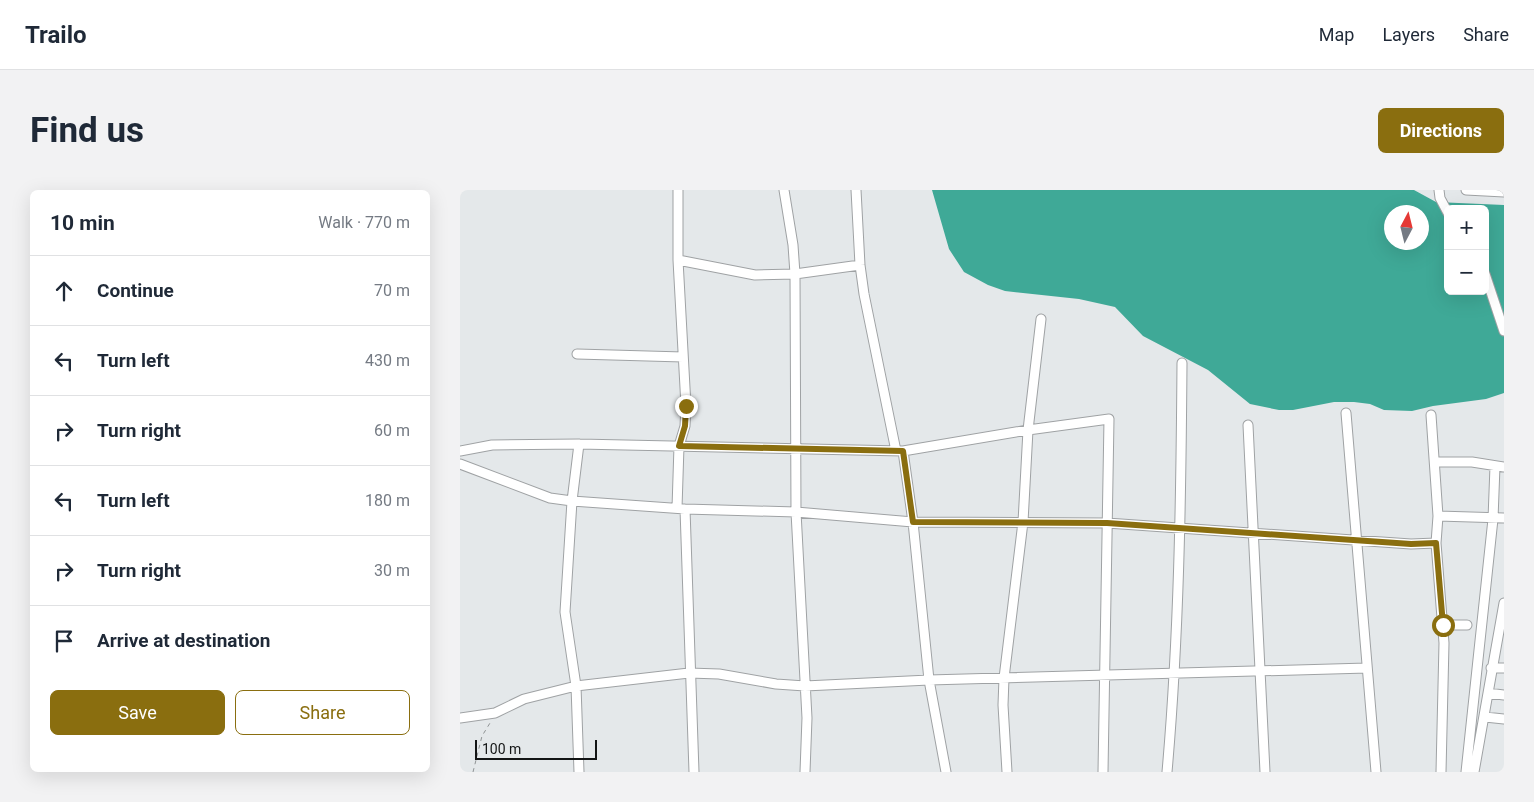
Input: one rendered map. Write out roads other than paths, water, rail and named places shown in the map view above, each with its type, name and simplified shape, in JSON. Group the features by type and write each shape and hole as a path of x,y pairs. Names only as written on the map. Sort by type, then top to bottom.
{"street":[{"path":"678,190 678,260 686,406 685,426 679,446 694,772"},
{"path":"784,190 793,245 795,274 796,512 805,686 805,772"},
{"path":"856,190 860,264 913,522 929,680 946,772"},
{"path":"1439,190 1440,198 1444,206"},
{"path":"1466,190 1504,192"},
{"path":"678,260 755,275 795,274 860,264"},
{"path":"1489,286 1504,331"},
{"path":"1007,772 1003,705 1004,678 1023,522 1028,430 1041,319"},
{"path":"577,354 683,357"},
{"path":"1167,772 1176,673 1181,527 1182,363"},
{"path":"1346,413 1376,772"},
{"path":"1431,415 1438,516 1436,543 1443,625 1442,772"},
{"path":"460,451 492,445 579,444 899,451 1109,419 1103,772"},
{"path":"1248,425 1265,772"},
{"path":"579,444 572,501 565,612 576,686 579,772"},
{"path":"1435,462 1472,462 1500,466 1466,772"},
{"path":"460,464 550,498 572,501 681,508 796,512 913,522 1107,523 1356,541 1411,544 1436,543"},
{"path":"1438,516 1504,518"},
{"path":"1474,772 1504,603"},
{"path":"1443,625 1467,625"},
{"path":"460,718 495,714 524,699 576,686 689,673 719,674 776,684 805,686 929,680 1367,668"},
{"path":"1491,668 1504,668"},
{"path":"1488,693 1504,694"},
{"path":"1485,717 1504,719"}]}
